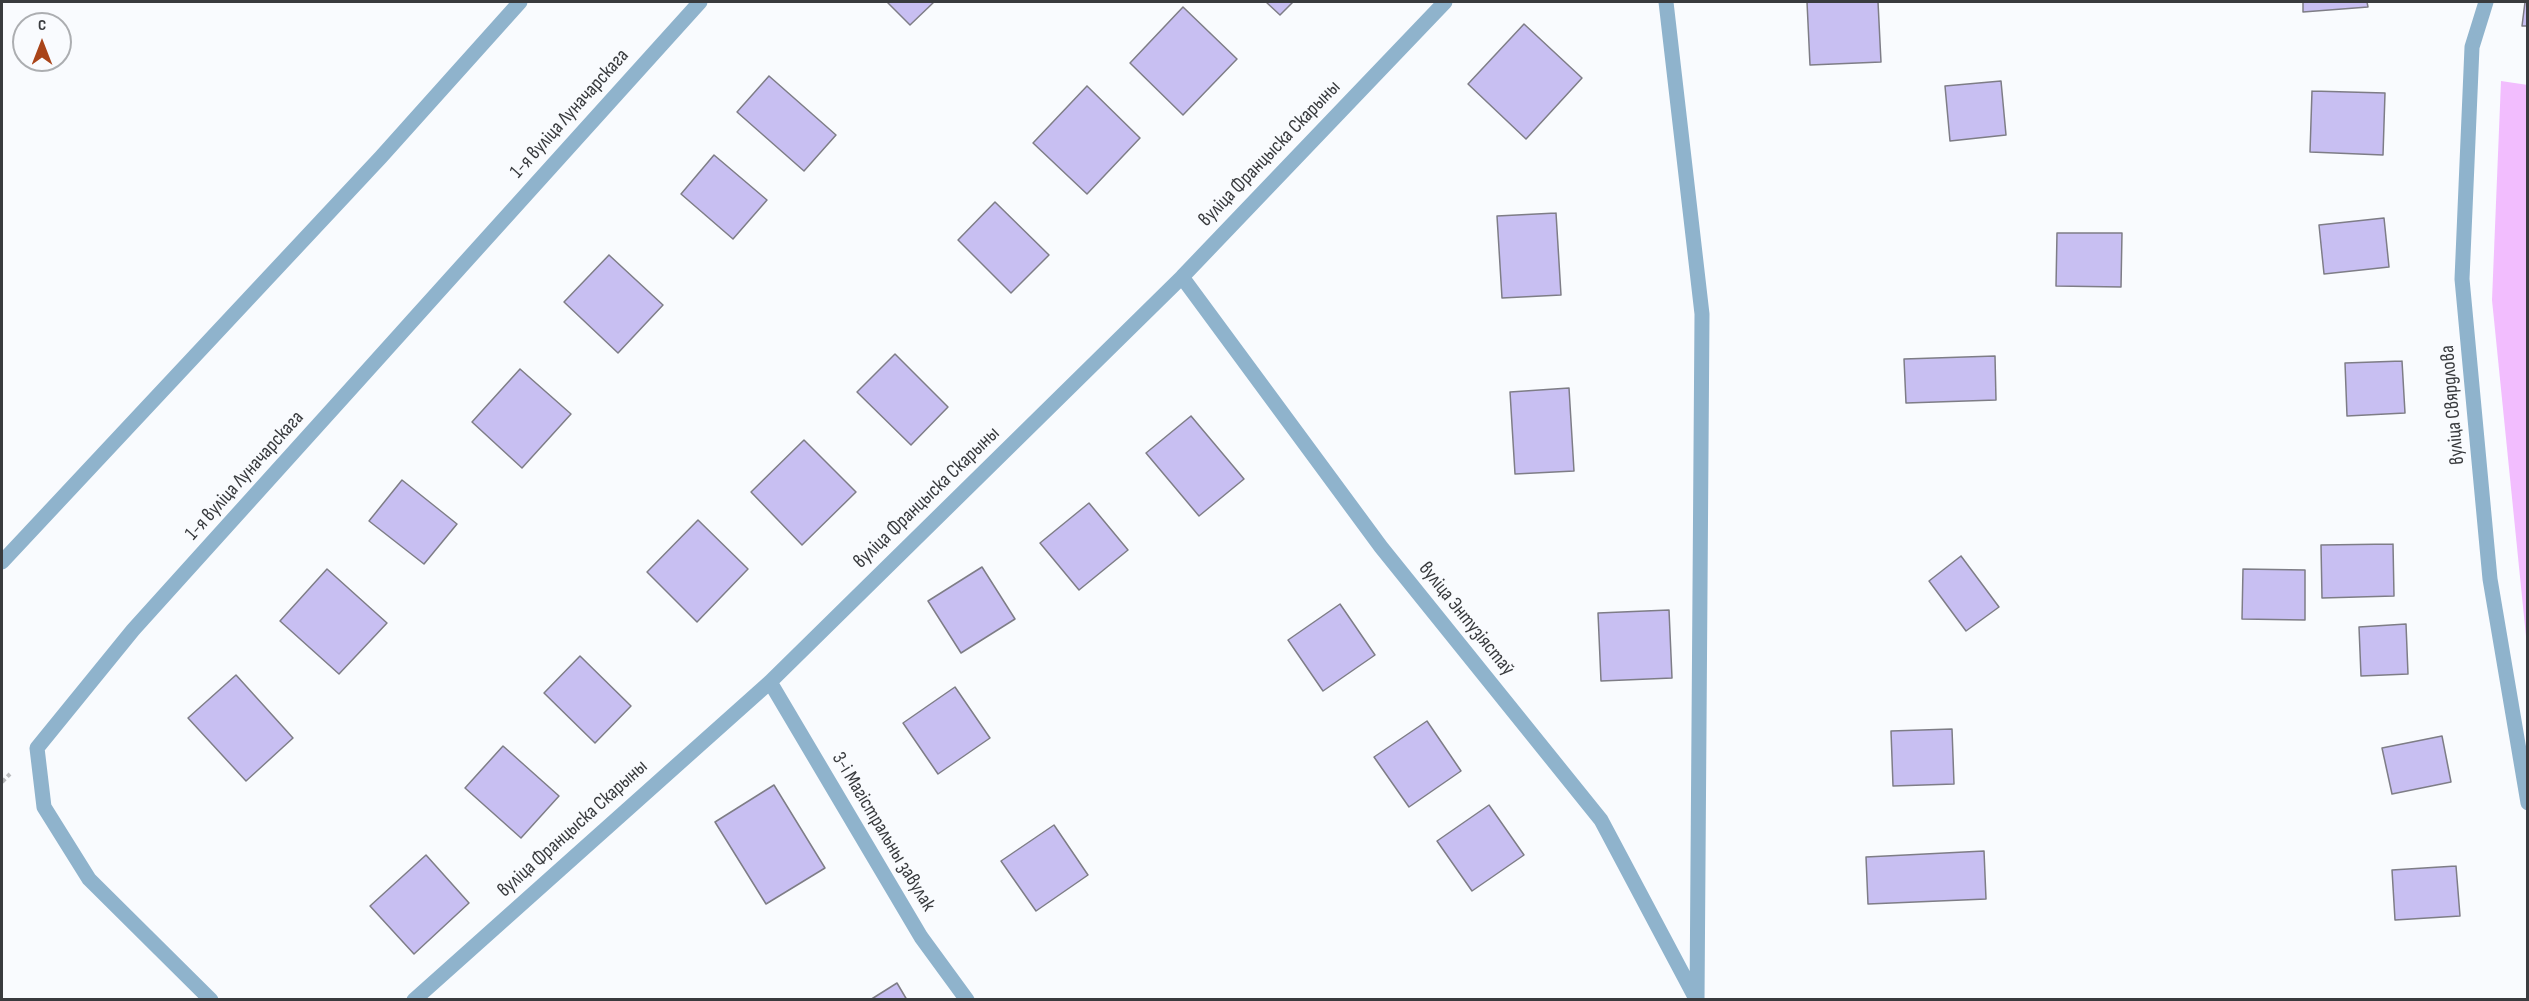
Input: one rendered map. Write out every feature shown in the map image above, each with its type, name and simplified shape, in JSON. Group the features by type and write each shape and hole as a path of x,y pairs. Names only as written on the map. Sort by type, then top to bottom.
{"street":[{"path":"2,562 381,157 520,2"},
{"name":"1-я вуліца Луначарскага","path":"211,999 90,879 44,807 37,748 133,630 700,2"},
{"name":"вуліца Францыска Скарыны","path":"414,999 770,682 1182,277 1445,2"},
{"path":"1666,2 1702,314 1697,999"},
{"name":"вуліца Свярдлова","path":"2486,2 2472,46 2462,279 2490,579 2528,803"},
{"name":"вуліца Энтузіястаў","path":"1182,277 1381,547 1601,820 1697,999"},
{"name":"3-і Магістральны завулак","path":"770,682 921,937 967,999"}],"shaded area":[{"path":"2501,81 2528,85 2527,646 2492,300"}],"building":[{"path":"887,2 934,2 910,25"},
{"path":"1266,2 1293,2 1280,15"},
{"path":"1807,2 1878,2 1881,62 1810,65"},
{"path":"2303,2 2367,2 2368,7 2303,12"},
{"path":"2525,2 2528,2 2528,26 2522,26"},
{"path":"1183,7 1237,59 1183,115 1130,63"},
{"path":"1524,24 1582,78 1526,139 1468,84"},
{"path":"769,76 836,135 804,171 737,112"},
{"path":"2001,81 2006,135 1950,141 1945,86"},
{"path":"1087,86 1140,138 1087,194 1033,143"},
{"path":"2312,91 2385,93 2383,155 2310,152"},
{"path":"714,155 767,200 733,239 681,194"},
{"path":"995,202 1049,255 1011,293 958,240"},
{"path":"1556,213 1561,295 1502,298 1497,216"},
{"path":"2384,218 2389,267 2324,274 2319,225"},
{"path":"2057,233 2122,233 2121,287 2056,286"},
{"path":"609,255 663,305 618,353 564,302"},
{"path":"895,354 948,407 911,445 857,392"},
{"path":"1995,356 1996,400 1906,403 1904,359"},
{"path":"2402,361 2405,413 2347,416 2345,363"},
{"path":"520,369 571,414 522,468 472,422"},
{"path":"1569,388 1574,471 1515,474 1510,392"},
{"path":"1191,416 1244,479 1199,516 1146,453"},
{"path":"804,440 856,492 802,545 751,492"},
{"path":"402,480 457,524 424,564 369,521"},
{"path":"1089,503 1128,550 1079,590 1040,543"},
{"path":"698,520 748,569 697,622 647,572"},
{"path":"2393,544 2394,596 2322,598 2321,545"},
{"path":"1961,556 1999,607 1966,631 1929,581"},
{"path":"982,567 1015,619 961,653 928,601"},
{"path":"327,569 387,623 339,674 280,621"},
{"path":"2243,569 2305,570 2305,620 2242,619"},
{"path":"1340,604 1375,655 1323,691 1288,640"},
{"path":"1669,610 1672,678 1601,681 1598,613"},
{"path":"2406,624 2408,674 2361,676 2359,627"},
{"path":"580,656 631,706 595,743 544,693"},
{"path":"236,675 293,738 246,781 188,718"},
{"path":"955,687 990,738 938,774 903,723"},
{"path":"1427,721 1461,771 1409,807 1374,757"},
{"path":"1952,729 1954,784 1893,786 1891,731"},
{"path":"2442,736 2451,782 2392,794 2382,748"},
{"path":"503,746 559,796 521,838 465,788"},
{"path":"774,785 825,868 766,904 715,822"},
{"path":"1489,805 1524,855 1472,891 1437,841"},
{"path":"1054,825 1088,875 1036,911 1001,861"},
{"path":"1984,851 1986,899 1868,904 1866,857"},
{"path":"426,855 469,903 414,954 370,906"},
{"path":"2456,866 2460,916 2395,920 2392,870"},
{"path":"897,983 907,1000 870,1000"}]}
